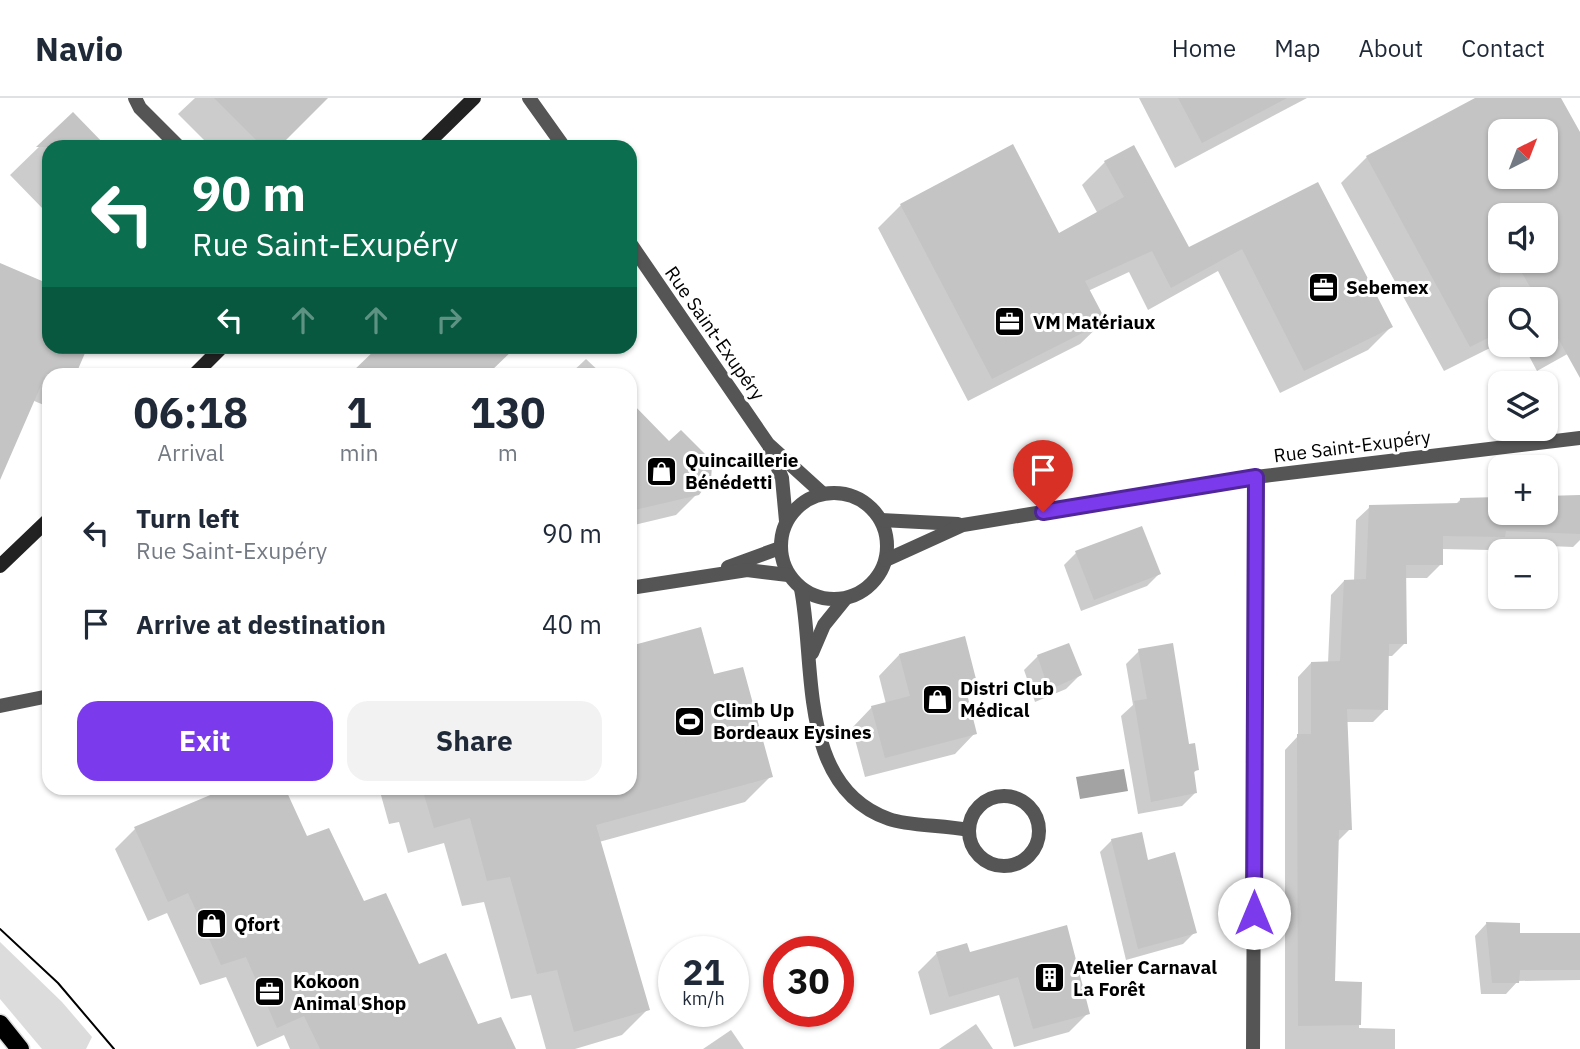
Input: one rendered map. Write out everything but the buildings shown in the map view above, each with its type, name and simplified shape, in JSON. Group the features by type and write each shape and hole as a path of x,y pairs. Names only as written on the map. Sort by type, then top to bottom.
{"main road":[{"path":"431,140 474,98"},
{"path":"201,368 215,354"},
{"path":"0,566 42,526"},
{"path":"0,1024 20,1049"}],"street":[{"path":"135,98 140,108 172,140"},
{"path":"529,98 559,140"},
{"name":"Rue Saint-Exupéry","path":"637,253 768,444 782,478 786,520"},
{"name":"Rue Saint-Exupéry","path":"881,520 963,525 1256,477 1580,438"},
{"name":"Rue Saint-Exupéry","path":"768,444 822,493"},
{"path":"1253,1049 1256,477"},
{"path":"822,493 845,493 865,503 881,520 887,546 886,560 877,578 863,591 845,599 829,600 801,589 788,575 780,548 786,520 807,499 822,493"},
{"name":"Rue Saint-Exupéry","path":"886,560 963,525"},
{"path":"713,573 780,548"},
{"path":"637,587 713,573 747,570 788,575"},
{"path":"801,589 815,713 824,751 840,786 862,806 890,820 968,830"},
{"path":"810,657 824,625 845,599"},
{"path":"0,706 42,697"},
{"path":"993,797 1016,797 1034,812 1040,834 1037,846 1021,862 998,866 978,856 970,844 968,830 975,809 983,802 993,797"}],"shaded area":[{"path":"1124,769 1128,791 1080,799 1076,777"},
{"path":"0,942 62,1002 92,1037 86,1049 42,1049 0,999"}],"tram line":[{"path":"0,929 58,983 114,1049"}],"place":[{"name":"Sebemex","path":"1323,287"},
{"name":"VM Matériaux","path":"1010,322"},
{"name":"Quincaillerie Bénédetti","path":"662,471"},
{"name":"Distri Club Médical","path":"937,699"},
{"name":"Climb Up Bordeaux Eysines","path":"690,721"},
{"name":"Qfort","path":"211,924"},
{"name":"Atelier Carnaval La Forêt","path":"1050,978"},
{"name":"Kokoon Animal Shop","path":"270,992"}],"route":[{"path":"1043,512 1256,477 1254,913"}]}
